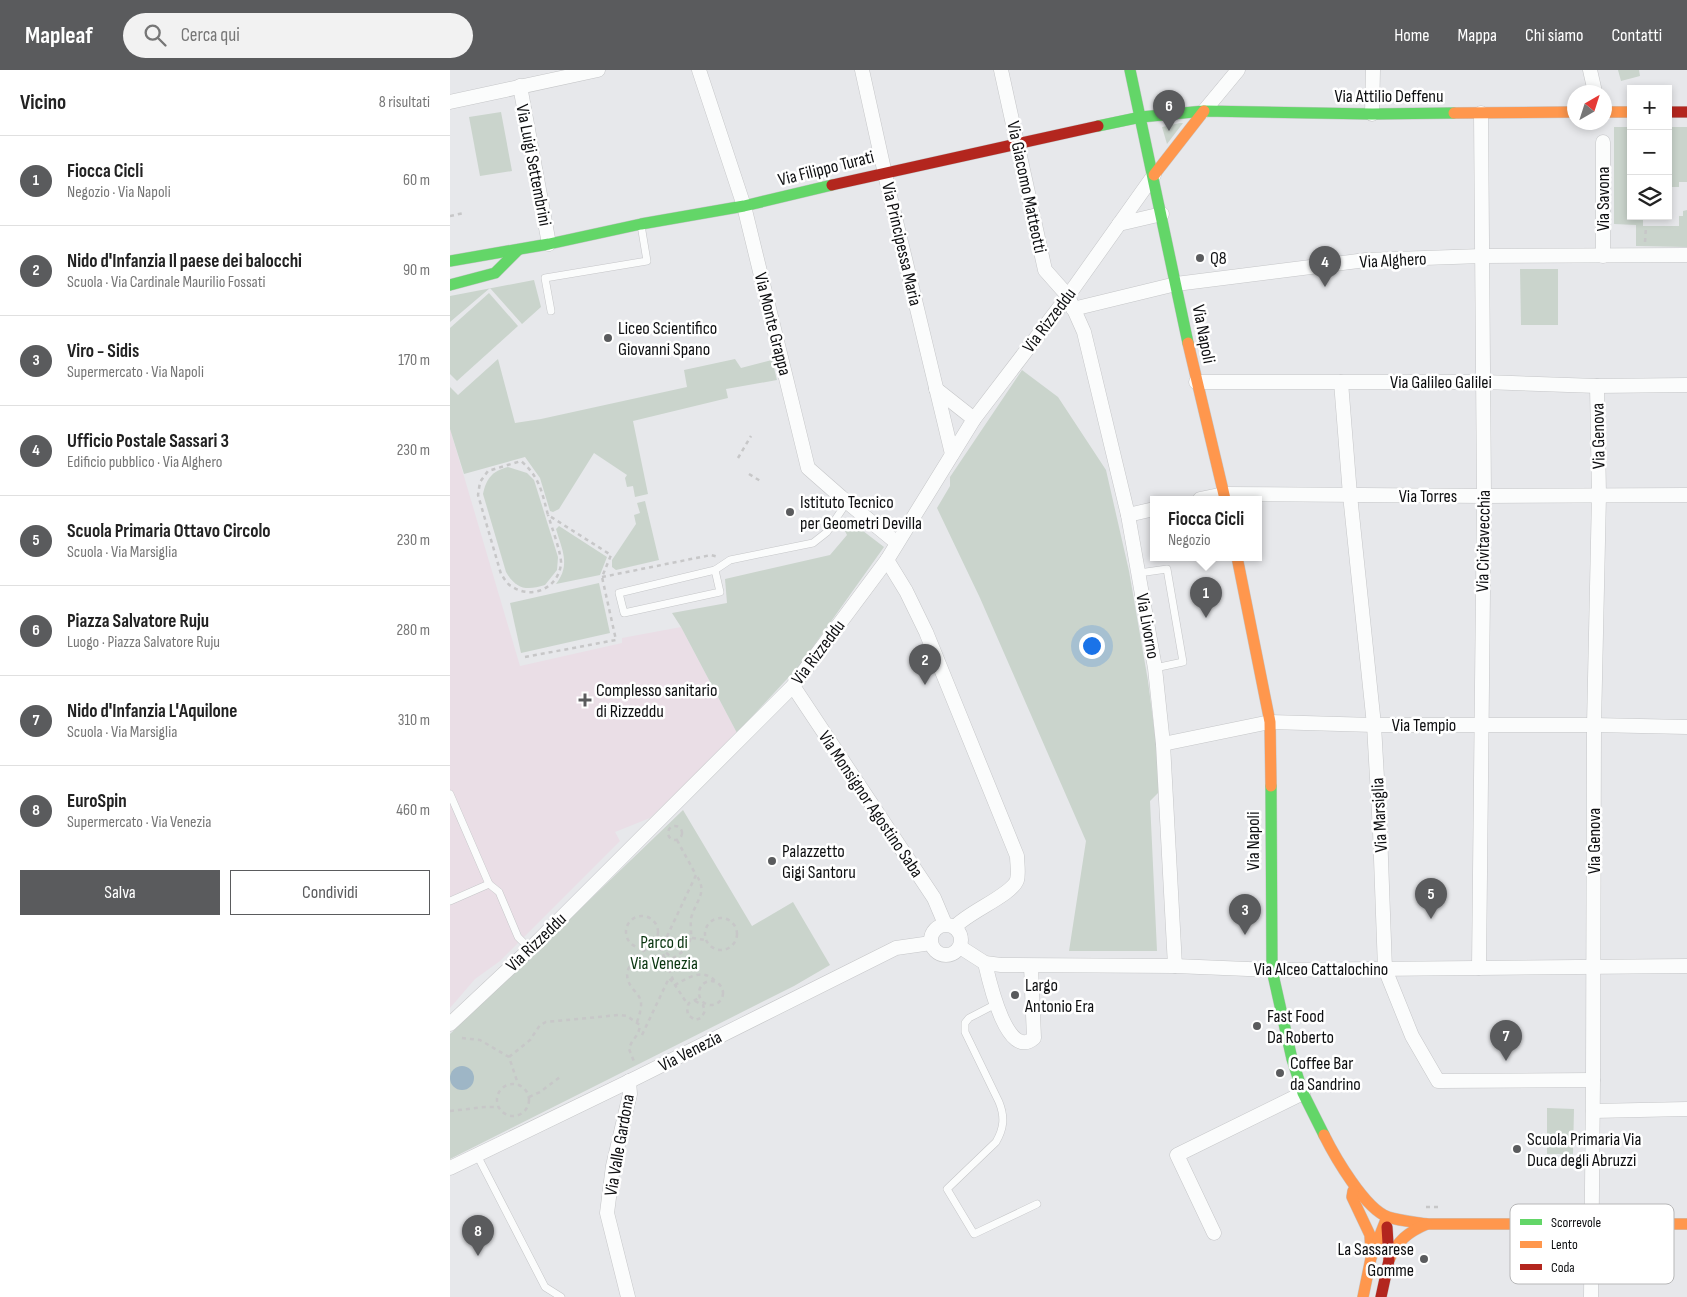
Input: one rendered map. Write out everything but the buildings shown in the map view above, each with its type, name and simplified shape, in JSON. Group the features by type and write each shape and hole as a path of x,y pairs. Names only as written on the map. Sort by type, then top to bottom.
{"main road":[{"name":"Via Napoli","path":"1130,70 1154,175 1196,382 1225,496"},
{"name":"Via Attilio Deffenu","path":"1141,116 1204,111 1372,114 1567,112"},
{"path":"1154,175 1204,111"},
{"path":"1612,112 1627,112"},
{"path":"1672,112 1687,112"},
{"name":"Via Filippo Turati","path":"450,262 549,244 641,224 744,206 885,172 1141,116"},
{"path":"450,285 495,273 518,250"},
{"name":"Via Napoli","path":"1238,561 1270,722 1272,970 1292,1059 1303,1093 1333,1154 1364,1200 1387,1217"},
{"path":"1354,1185 1352,1197 1370,1235 1371,1258"},
{"path":"1387,1217 1427,1224 1510,1224"},
{"path":"1363,1297 1371,1258 1387,1217"},
{"path":"1387,1217 1389,1260"},
{"path":"1381,1297 1389,1260 1394,1247 1401,1238 1412,1230 1427,1224"},
{"path":"1674,1224 1687,1224"}],"street":[{"path":"450,102 598,70"},
{"name":"Via Monte Grappa","path":"698,70 744,206 808,468 846,502 897,543"},
{"name":"Via Principessa Maria","path":"862,70 952,454"},
{"name":"Via Giacomo Matteotti","path":"1001,70 1045,270 1071,303"},
{"path":"1204,111 1238,70"},
{"path":"1372,114 1373,70"},
{"path":"1590,70 1593,85"},
{"name":"Via Luigi Settembrini","path":"520,86 549,244"},
{"name":"Via Civitavecchia","path":"1479,968 1484,496 1481,113"},
{"name":"Via Savona","path":"1603,142 1603,256"},
{"name":"Via Rizzeddu","path":"450,1024 530,949 793,686 886,560 974,419 1071,303 1119,224 1154,175"},
{"path":"1119,224 1162,214"},
{"name":"Via Alghero","path":"1071,303 1176,284 1366,260 1482,256 1687,256"},
{"name":"Via Livorno","path":"1071,303 1084,332 1128,515 1155,668 1163,744 1175,966"},
{"name":"Via Galileo Galilei","path":"1196,382 1484,382 1596,386 1687,385"},
{"name":"Via Marsiglia","path":"1341,382 1350,495 1374,725 1385,969 1412,1036 1438,1081 1593,1080"},
{"name":"Via Genova","path":"1592,1204 1594,725 1599,495 1596,386"},
{"path":"936,389 974,419"},
{"name":"Via Torres","path":"1262,496 1687,495"},
{"path":"1128,515 1150,510"},
{"path":"886,560 906,591 926,632 1018,856 1017,880 1008,891 961,920 950,926 936,929 932,933 931,943 933,948 942,954 952,954 960,946 961,936 950,926"},
{"name":"Via Monsignor Agostino Saba","path":"793,686 934,898 950,926"},
{"name":"Via Tempio","path":"1163,744 1270,722 1374,725 1687,727"},
{"name":"Via Venezia","path":"450,1168 634,1079 896,948 931,943"},
{"name":"Via Alceo Cattalochino","path":"960,946 985,963 1001,966 1175,966 1272,970 1687,966"},
{"path":"985,963 996,1004 1014,1039 1021,1043 1029,1042 1034,1038 1032,966"},
{"name":"Via Valle Gardona","path":"628,1297 607,1213 613,1166 634,1079"},
{"path":"1214,1234 1177,1155 1303,1093"},
{"path":"1593,1112 1687,1109"},
{"name":"Via Genova","path":"1591,1284 1591,1297"}],"lane":[{"path":"551,311 545,278 647,262 641,224"},
{"path":"715,570 720,592 624,613 619,593 715,570 730,560 813,543 827,532 846,502"},
{"path":"1139,573 1167,568 1183,662 1155,668"},
{"path":"450,794 489,884 499,892 518,937 530,949"},
{"path":"450,901 489,884"},
{"path":"996,1004 968,1018 965,1023 964,1032 1000,1102 1004,1122 996,1142 947,1189 974,1234 1037,1204"},
{"path":"476,1155 545,1287 561,1297"}],"path":[{"path":"450,216 464,213"},
{"path":"1645,246 1646,226"},
{"path":"738,458 751,436"},
{"path":"525,657 616,640 602,578 611,555 548,515 539,482 529,468 521,462 488,471 480,482 478,494 502,574 509,585 524,593 548,588 556,578 561,563 548,515"},
{"path":"749,474 762,482"},
{"path":"602,578 711,555 730,560"},
{"path":"652,946 661,949 673,958 683,953 692,938 691,917 701,896 700,881 677,840 669,837 668,832 672,826 682,830 681,837 677,840"},
{"path":"675,985 661,949 696,875"},
{"path":"637,1022 641,1007 640,998 632,989 628,980 628,969 632,961 652,946 659,934 654,920 649,917 637,916 628,924 626,936 633,946 647,948"},
{"path":"692,938 705,940 709,946 723,951 736,941 737,930 728,919 716,919 706,926 705,940"},
{"path":"675,985 697,973 706,975 717,983 722,991 720,1001 717,1004 709,1005 702,1001 699,991 704,984 717,983"},
{"path":"642,1035 669,978 688,1005"},
{"path":"695,1001 704,1008 704,1014 701,1018 695,1020 690,1018 686,1011 688,1005 700,997"},
{"path":"509,1057 530,1040 540,1026 546,1022 619,1015 627,1016 640,1025 639,1034 633,1040 629,1049 636,1065 634,1079"},
{"path":"462,1038 480,1040 509,1057 518,1084 527,1091 529,1105 520,1115 507,1115 499,1107 498,1096 500,1090 505,1086 518,1084"},
{"path":"529,1097 540,1092 560,1076"},
{"path":"450,1111 499,1107"}],"shaded area":[{"name":"Complesso sanitario di Rizzeddu","path":"450,429 520,666 622,643 622,638 681,627 737,733 650,818 615,832 620,841 500,961 475,979 450,1008"}],"green space":[{"path":"1618,70 1639,70 1640,76 1621,81"},
{"path":"501,112 512,171 480,176 469,117"},
{"path":"1183,123 1167,144 1162,127"},
{"path":"1614,127 1627,127 1627,220 1643,220 1643,226 1679,226 1679,216 1683,216 1683,211 1687,210 1687,247 1636,246 1636,225 1614,224"},
{"path":"1672,127 1687,127 1687,182 1679,182 1679,187 1672,187"},
{"path":"1520,269 1558,269 1558,325 1521,325"},
{"path":"534,280 541,307 522,324 490,288"},
{"path":"489,288 450,322 450,296"},
{"path":"489,293 518,326 457,381 450,374 450,328"},
{"path":"498,359 515,423 687,387 684,370 735,359 741,368 772,360 777,380 726,389 728,398 633,421 648,494 635,497 633,486 627,487 625,478 627,475 594,453 559,509 553,512 550,511 540,478 525,457 464,474 450,429 450,387 458,395"},
{"path":"1022,370 1058,397 1106,470 1129,571 1148,681 1162,789 1150,801 1157,951 1069,951 1086,841 980,598 937,508 950,486 950,477"},
{"path":"508,467 527,473 534,480 558,557 557,570 545,585 532,588 522,587 514,582 506,572 483,494 491,476"},
{"path":"645,501 659,560 616,570 612,567 612,560 636,524 634,515 640,513 637,503"},
{"path":"850,521 884,547 800,665 737,733 672,613 727,603 725,579 830,555 847,535 843,527"},
{"path":"559,526 607,557 600,575 556,584 561,577 564,564 563,551 556,529"},
{"path":"599,583 610,633 521,653 510,603"},
{"name":"Parco di Via Venezia","path":"683,810 752,926 793,902 830,965 794,986 450,1159 450,1034"},
{"path":"1547,1108 1574,1109 1573,1154 1547,1154"}],"water":[{"path":"462,1066 471,1069 474,1078 471,1087 462,1090 453,1087 450,1078 453,1069"}],"traffic: fast":[{"path":"1130,70 1188,343"},
{"path":"1098,126 1141,117 1204,111 1372,114 1454,113"},
{"path":"450,261 744,206 832,185"},
{"path":"450,285 495,273 518,250"},
{"path":"1271,786 1272,970 1292,1059 1303,1093 1324,1135"}],"traffic: slow":[{"path":"1154,175 1204,111"},
{"path":"1454,113 1567,112"},
{"path":"1612,112 1627,112"},
{"path":"1188,343 1224,496"},
{"path":"1238,561 1270,722 1271,786"},
{"path":"1324,1135 1351,1181 1370,1204 1388,1217 1427,1224 1510,1224"},
{"path":"1353,1191 1352,1197 1370,1235 1371,1254"},
{"path":"1363,1297 1371,1258 1387,1217"},
{"path":"1389,1260 1396,1247 1404,1238 1414,1230 1427,1224"},
{"path":"1674,1224 1687,1224"}],"traffic: jam":[{"path":"1672,112 1687,112"},
{"path":"832,185 1098,126"},
{"path":"1381,1297 1389,1260 1387,1227"}],"place":[{"name":"Piazza Salvatore Ruju","path":"1169,131"},
{"name":"Q8","path":"1200,258"},
{"name":"Ufficio Postale Sassari 3","path":"1325,287"},
{"name":"Liceo Scientifico Giovanni Spano","path":"608,338"},
{"name":"Istituto Tecnico per Geometri Devilla","path":"790,512"},
{"name":"Fiocca Cicli","path":"1206,618"},
{"name":"Nido d'Infanzia Il paese dei balocchi","path":"925,685"},
{"name":"Complesso sanitario di Rizzeddu","path":"585,700"},
{"name":"Palazzetto Gigi Santoru","path":"772,861"},
{"name":"Scuola Primaria Ottavo Circolo","path":"1431,919"},
{"name":"Viro - Sidis","path":"1245,935"},
{"name":"Largo Antonio Era","path":"1015,995"},
{"name":"Fast Food Da Roberto","path":"1257,1026"},
{"name":"Nido d'Infanzia L'Aquilone","path":"1506,1061"},
{"name":"Coffee Bar da Sandrino","path":"1280,1073"},
{"name":"Scuola Primaria Via Duca degli Abruzzi","path":"1517,1149"},
{"name":"EuroSpin","path":"478,1256"},
{"name":"La Sassarese Gomme","path":"1424,1259"}]}
